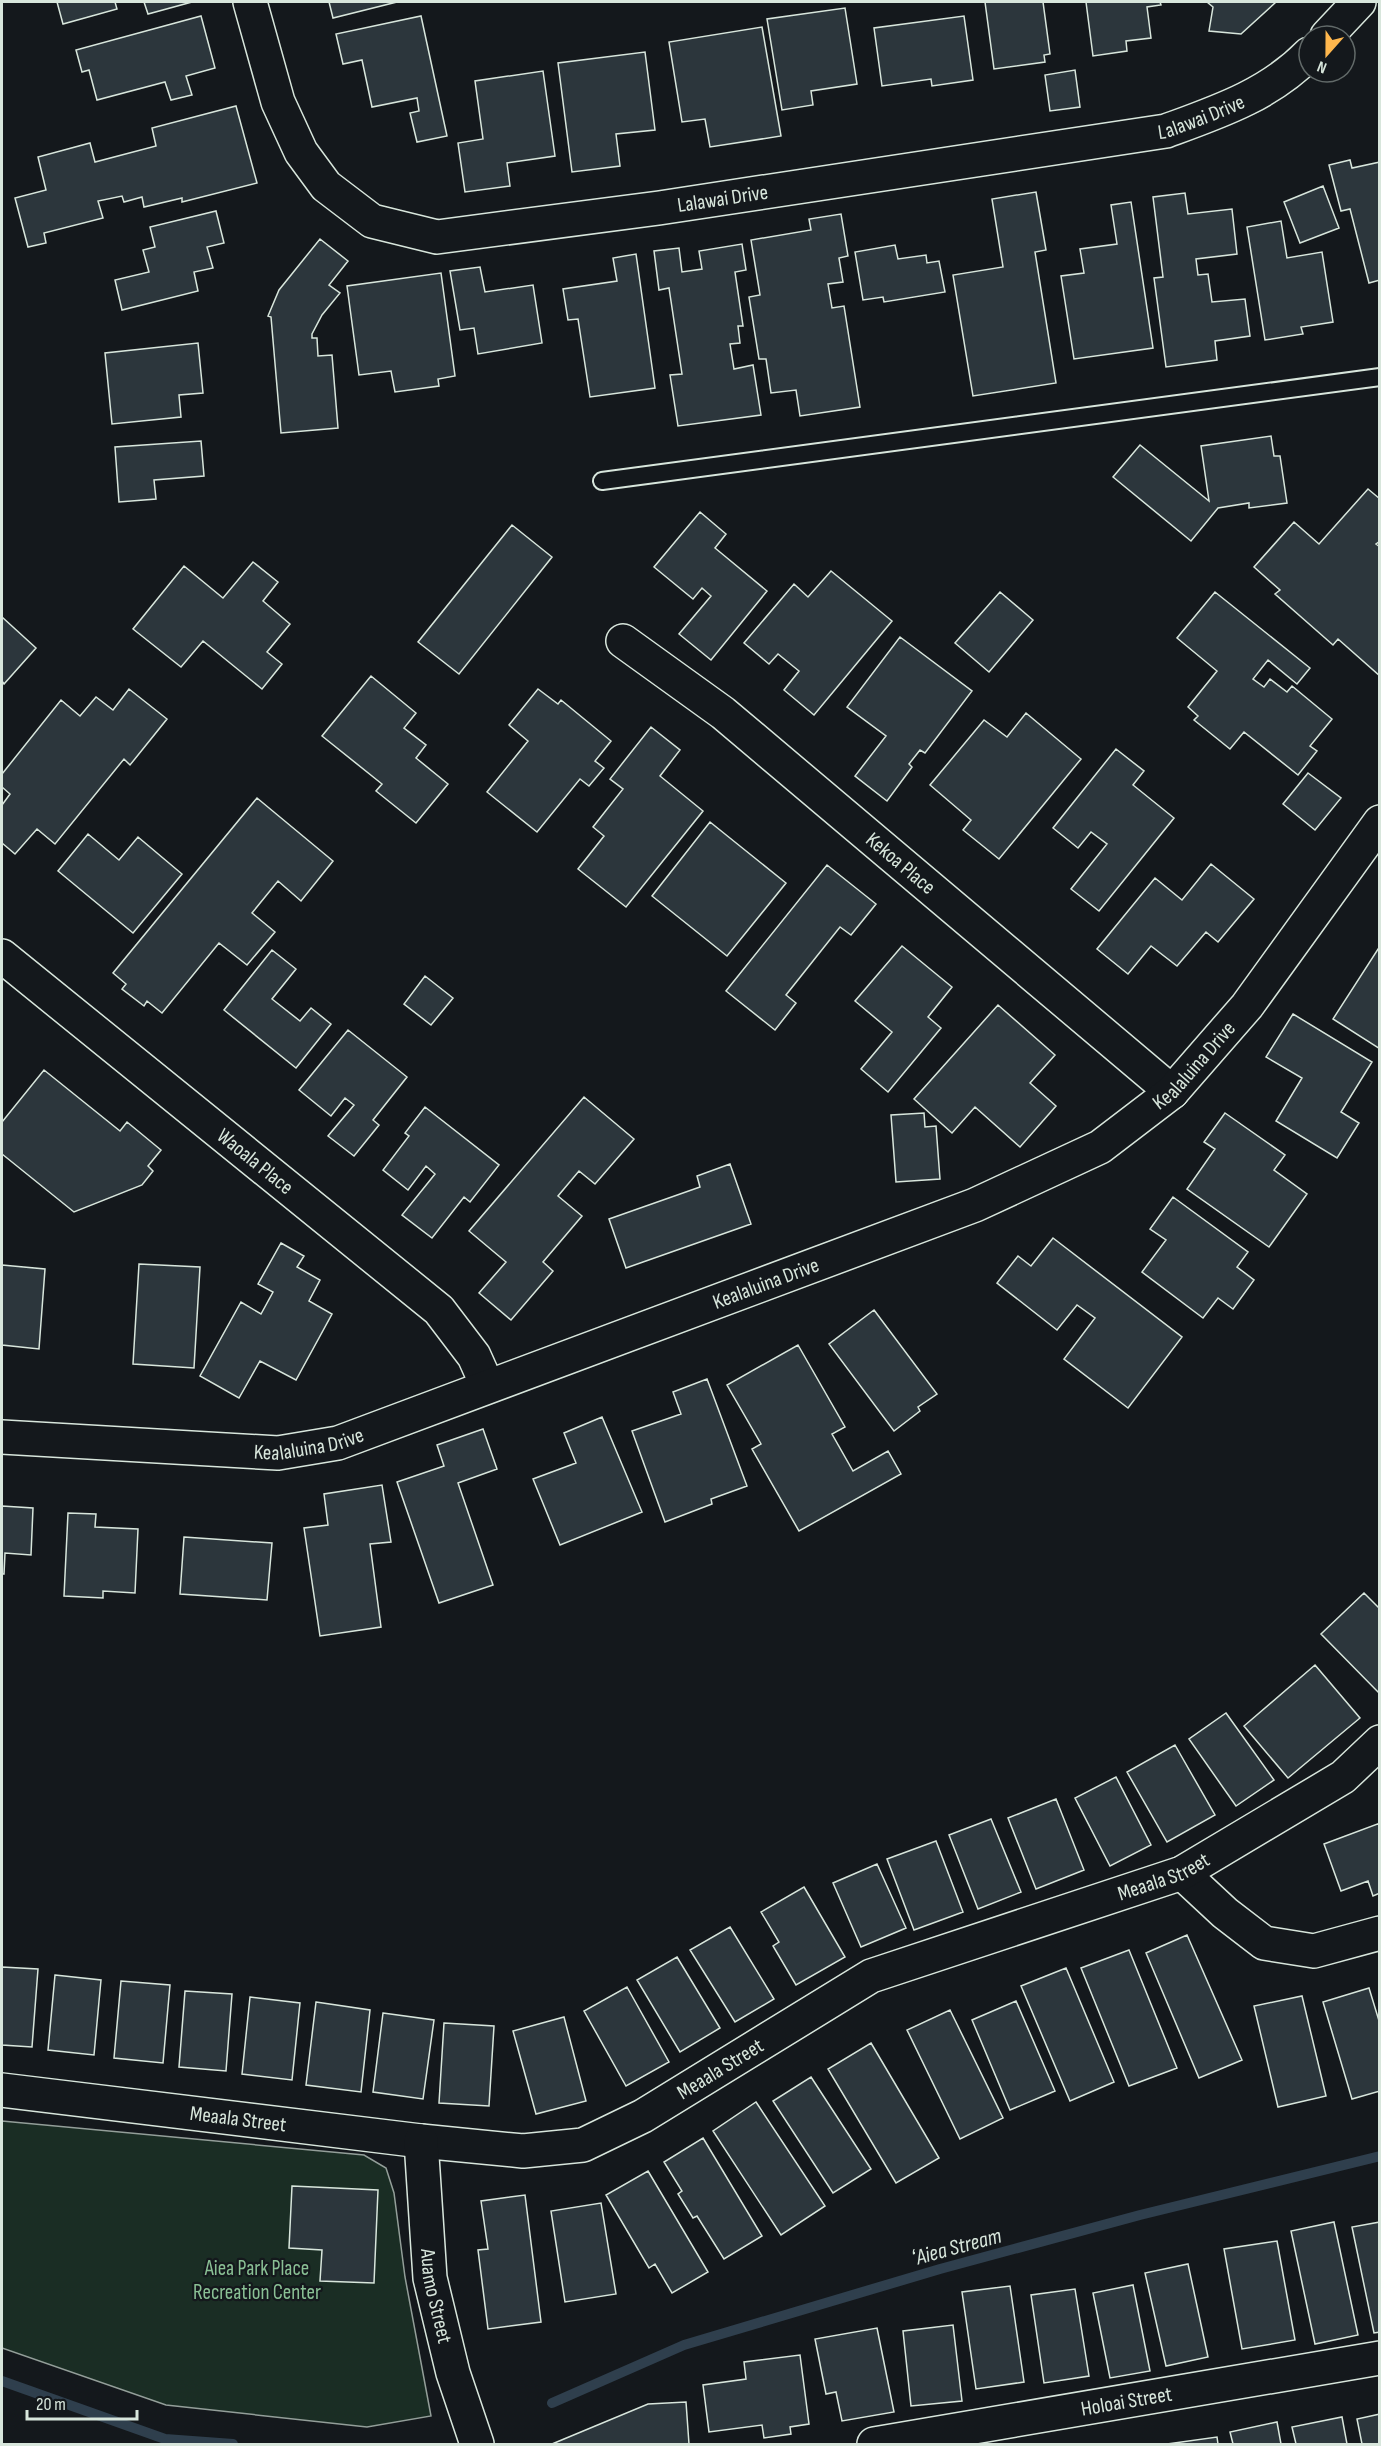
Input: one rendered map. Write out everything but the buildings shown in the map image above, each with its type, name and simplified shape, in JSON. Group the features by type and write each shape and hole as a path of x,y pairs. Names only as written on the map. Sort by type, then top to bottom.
{"street":[{"name":"Lalawai Drive","path":"250,2 278,102 301,152 326,186 372,221 437,237 659,208 1166,131 1233,107 1297,66"},
{"path":"1338,24 1359,2"},
{"name":"Kekoa Place","path":"623,641 723,713 1172,1092"},
{"name":"Kealaluina Drive","path":"2,1437 278,1452 338,1443 487,1385 975,1205 1100,1147 1172,1092 1247,1006 1380,822"},
{"name":"Waoala Place","path":"2,956 440,1310 474,1356 487,1385"},
{"name":"Meaala Street","path":"2,2090 421,2141 523,2151 583,2145 643,2116 871,1976 1182,1873 1343,1777 1380,1742"},
{"path":"1182,1873 1264,1943 1314,1951 1380,1933"},
{"name":"Auamo Street","path":"421,2141 429,2278 453,2373 477,2445"},
{"name":"Holoai Street","path":"874,2445 1380,2358"}],"lane":[{"path":"602,481 1380,377"}],"green space":[{"name":"Aiea Park Place Recreation Center","path":"2,2121 364,2155 386,2168 394,2193 405,2277 431,2416 367,2427 166,2405 2,2348"}],"waterway":[{"name":"ʻAiea Stream","path":"552,2403 684,2345 940,2269 1140,2215 1380,2156"},
{"name":"ʻAiea Stream","path":"2,2381 165,2439 233,2444"}]}
